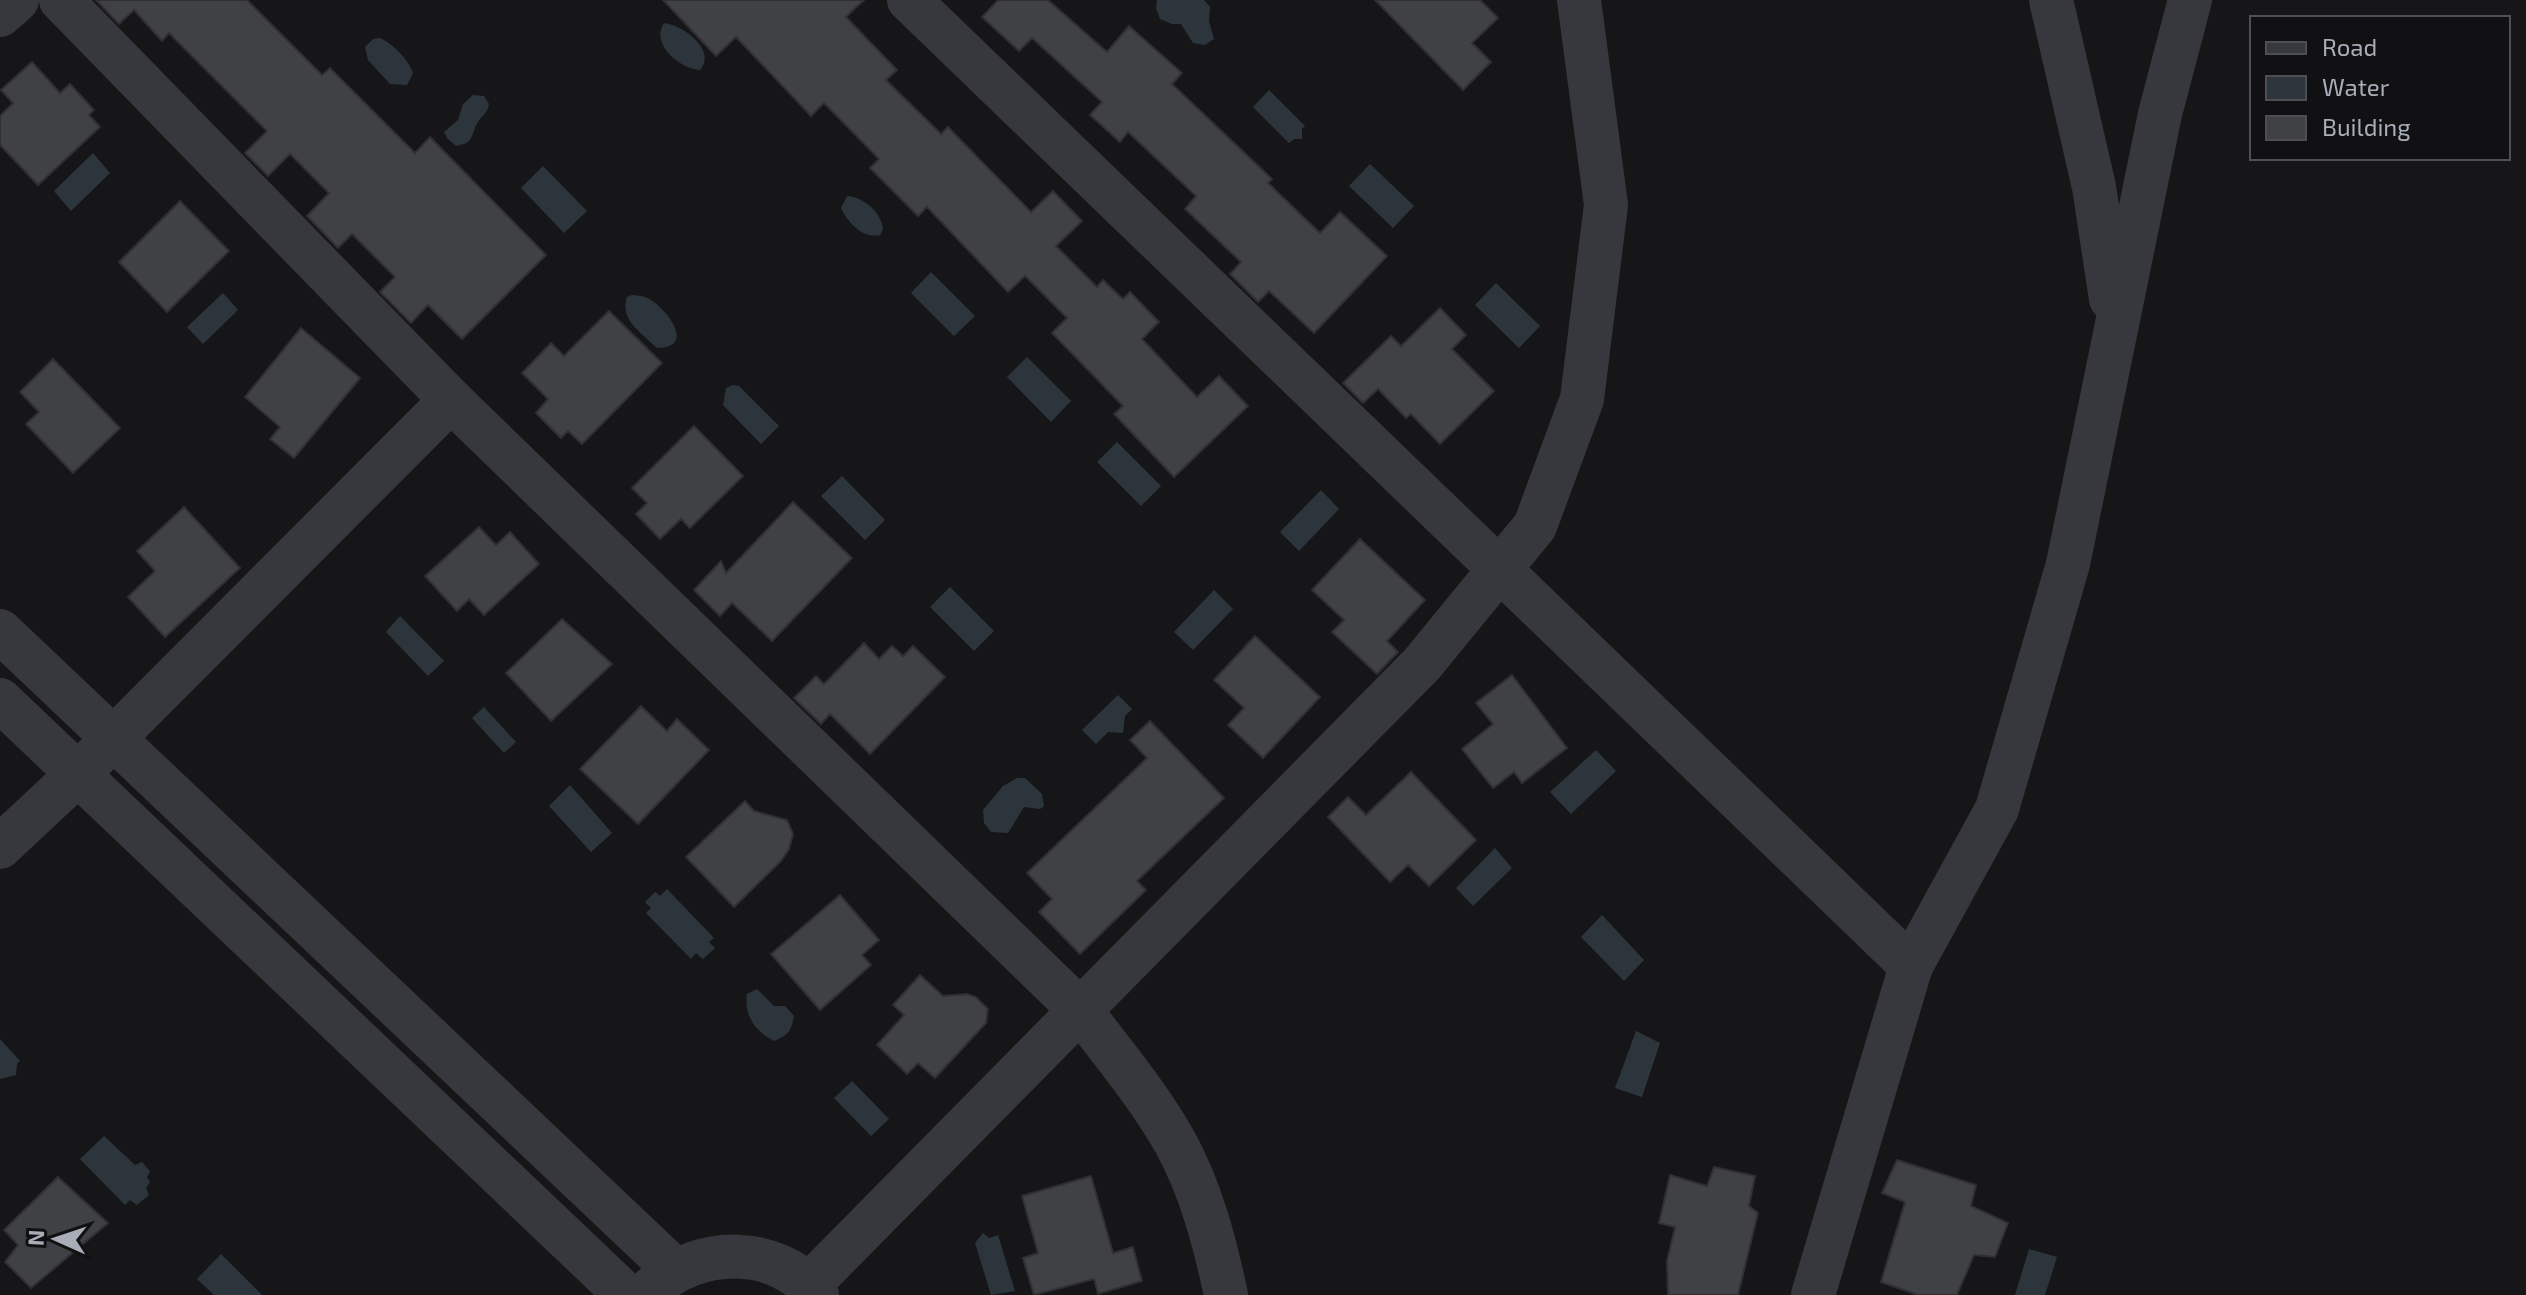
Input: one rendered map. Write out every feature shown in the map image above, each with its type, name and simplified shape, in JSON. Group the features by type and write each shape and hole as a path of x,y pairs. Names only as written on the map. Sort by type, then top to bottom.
{"street":[{"path":"0,15 17,0"},
{"path":"61,0 451,400 1081,1011 1128,1072 1176,1143 1212,1230 1226,1295"},
{"path":"909,0 1911,966"},
{"path":"0,631 660,1282 709,1257 745,1256 779,1265 813,1290 1081,1011 1422,664 1535,526 1582,399 1606,205 1579,0"},
{"path":"2051,0 2094,187 2116,330"},
{"path":"1813,1295 1911,966 1997,809 2068,564 2160,114 2190,0"},
{"path":"0,847 78,774 451,400"},
{"path":"0,700 626,1295"}],"water":[{"path":"1157,0 1204,0 1210,7 1209,21 1214,39 1205,45 1193,43 1181,24 1160,19"},
{"path":"664,23 680,28 696,40 704,54 700,70 684,65 669,54 661,39"},
{"path":"380,38 400,52 411,68 413,73 407,85 390,84 368,60 365,47 373,39"},
{"path":"1269,90 1305,126 1302,139 1289,143 1253,107"},
{"path":"473,95 484,96 488,107 470,140 456,146 444,132 458,120 463,104"},
{"path":"93,153 110,173 71,211 54,191"},
{"path":"1370,164 1414,206 1393,228 1349,186"},
{"path":"543,166 587,211 564,233 521,188"},
{"path":"847,196 860,199 876,212 882,224 880,235 868,235 852,224 841,208"},
{"path":"931,272 975,316 954,336 911,293"},
{"path":"1496,283 1540,326 1519,348 1475,305"},
{"path":"223,293 238,310 203,344 187,327"},
{"path":"632,295 653,301 661,308 674,325 676,341 657,348 639,331 626,313 627,297"},
{"path":"1027,357 1071,401 1051,422 1007,377"},
{"path":"739,386 779,426 761,444 723,405 726,388"},
{"path":"1117,442 1161,486 1141,506 1097,462"},
{"path":"842,476 885,520 865,540 821,496"},
{"path":"1321,490 1339,509 1299,551 1280,532"},
{"path":"950,587 994,631 974,651 930,607"},
{"path":"1214,590 1233,609 1193,650 1174,632"},
{"path":"400,616 444,661 428,676 386,632"},
{"path":"1118,695 1132,709 1125,716 1123,733 1108,732 1096,744 1082,730"},
{"path":"484,707 516,742 504,753 472,718"},
{"path":"1596,750 1616,771 1571,814 1550,792"},
{"path":"1017,778 1025,778 1042,794 1044,806 1040,809 1024,807 1008,833 991,832 984,823 983,810 1003,786"},
{"path":"570,785 612,833 591,852 549,806"},
{"path":"1495,848 1512,868 1473,906 1456,888"},
{"path":"667,889 714,938 709,942 715,948 703,959 696,953 691,959 646,913 651,908 645,902 655,892 660,896"},
{"path":"1602,915 1644,960 1624,981 1581,937"},
{"path":"757,989 774,1006 785,1006 794,1016 788,1032 774,1041 756,1028 749,1016 747,994"},
{"path":"1636,1031 1660,1043 1642,1097 1615,1088"},
{"path":"0,1039 20,1061 16,1075 0,1079"},
{"path":"852,1081 889,1119 871,1136 834,1098"},
{"path":"104,1136 135,1165 142,1162 150,1171 147,1177 150,1182 146,1188 149,1195 137,1205 130,1200 125,1205 80,1159"},
{"path":"983,1233 989,1238 998,1235 1015,1291 991,1295 975,1243"},
{"path":"2029,1249 2057,1257 2045,1295 2015,1295"},
{"path":"221,1254 262,1295 214,1295 197,1279"}],"building":[{"path":"96,0 247,0 322,75 330,68 415,153 430,137 546,255 462,339 428,305 411,323 380,292 395,277 352,234 338,248 307,216 329,193 290,154 268,176 245,153 267,131 169,33 162,41 134,10 119,24"},
{"path":"663,0 864,0 846,17 897,70 886,80 941,134 948,127 1031,212 1053,191 1082,221 1056,246 1097,287 1103,280 1123,299 1130,292 1159,322 1142,339 1197,397 1219,376 1248,406 1174,477 1114,414 1123,406 1052,333 1067,318 1025,276 1008,292 927,207 918,216 870,168 879,159 824,103 811,116 736,37 716,56"},
{"path":"998,0 1048,0 1107,52 1129,26 1182,73 1172,84 1272,179 1268,183 1320,233 1340,212 1387,256 1314,333 1269,291 1258,302 1230,274 1241,262 1185,209 1196,196 1128,132 1120,142 1090,115 1102,102 1032,38 1019,51 982,17"},
{"path":"1375,0 1480,0 1498,18 1472,43 1491,62 1463,90"},
{"path":"32,62 60,93 70,84 94,110 89,115 100,127 38,185 0,145 0,116 13,103 1,90"},
{"path":"180,201 229,251 167,312 119,262"},
{"path":"1440,308 1466,335 1452,349 1494,391 1440,444 1411,414 1406,418 1378,389 1363,403 1343,383 1391,336 1401,346"},
{"path":"609,311 662,363 582,444 568,431 561,438 536,413 548,399 522,373 551,343 564,356"},
{"path":"301,328 360,378 294,458 270,439 280,427 245,397"},
{"path":"53,359 120,428 73,473 26,424 39,412 20,392"},
{"path":"694,426 743,476 690,528 681,519 660,539 636,514 647,503 632,488"},
{"path":"793,502 852,558 772,641 732,603 720,616 694,590 721,561 726,573"},
{"path":"184,507 240,568 165,637 128,597 155,571 137,551"},
{"path":"479,527 496,545 510,532 539,564 484,615 469,599 457,611 425,576"},
{"path":"1360,539 1425,600 1387,641 1398,652 1377,674 1332,632 1344,620 1312,590"},
{"path":"562,619 612,664 551,721 506,673"},
{"path":"1255,636 1320,697 1263,758 1228,725 1244,708 1214,680"},
{"path":"864,643 879,659 892,646 903,656 913,646 945,677 870,754 830,714 821,724 794,698 816,676 824,684"},
{"path":"1512,675 1567,748 1522,783 1514,772 1493,788 1462,749 1493,724 1476,703"},
{"path":"641,706 667,731 677,719 709,750 638,824 580,769"},
{"path":"1150,721 1224,798 1137,881 1146,890 1080,954 1039,912 1052,899 1027,873 1147,758 1130,740"},
{"path":"1411,772 1476,840 1429,886 1408,865 1390,882 1328,817 1348,797 1366,815"},
{"path":"745,801 754,811 787,820 793,834 789,849 781,861 734,907 686,857"},
{"path":"840,895 879,940 862,955 871,965 820,1010 771,954"},
{"path":"920,975 943,996 967,994 976,997 988,1009 986,1023 935,1078 918,1063 907,1074 877,1045 904,1015 893,1005"},
{"path":"1897,1160 1976,1185 1971,1206 2008,1223 1995,1257 1974,1255 1957,1295 1918,1295 1881,1282 1905,1202 1882,1193"},
{"path":"1714,1167 1755,1176 1749,1206 1758,1213 1738,1295 1668,1295 1667,1261 1675,1227 1659,1223 1670,1175 1707,1186"},
{"path":"1091,1176 1113,1253 1133,1247 1142,1281 1098,1294 1094,1279 1034,1295 1023,1258 1038,1253 1022,1196"},
{"path":"58,1177 108,1223 31,1288 5,1262 18,1245 4,1230"}]}
